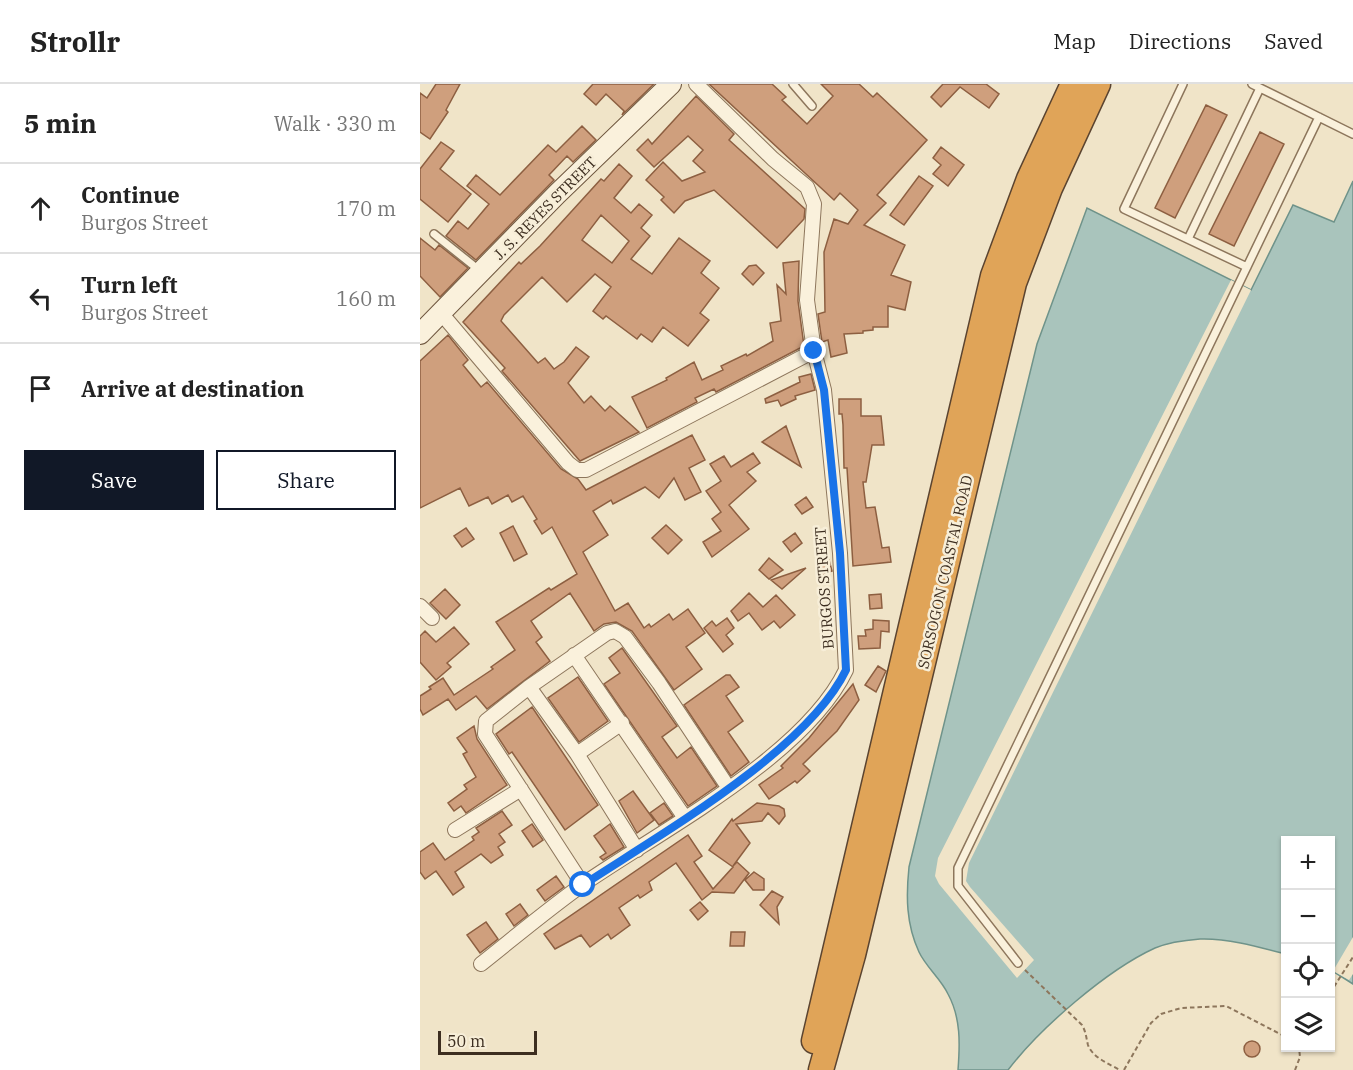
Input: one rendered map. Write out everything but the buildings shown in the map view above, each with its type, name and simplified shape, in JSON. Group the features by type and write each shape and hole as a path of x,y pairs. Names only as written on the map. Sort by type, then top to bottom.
{"highway":[{"name":"SORSOGON COASTAL ROAD","path":"806,1070 993,276 1029,179 1073,84"},
{"name":"SORSOGON COASTAL ROAD","path":"821,1070 853,955 1014,283 1050,188 1098,84"}],"street":[{"name":"J. S. REYES STREET","path":"420,334 671,84"},
{"name":"BURGOS STREET","path":"481,964 583,885 761,765 810,721 840,683 846,670 840,553 824,390 814,351 807,300 814,204 807,187 773,159 696,84"},
{"path":"441,313 568,463 578,470 586,470 814,351"},
{"path":"420,606 432,618"},
{"path":"583,885 485,734 486,721 529,687 607,633 615,632 625,637 659,683 728,787"},
{"path":"574,656 685,818"},
{"path":"529,687 577,754 637,850"},
{"path":"577,754 622,723"},
{"path":"455,830 521,789"}],"lane":[{"path":"793,84 812,106"},
{"path":"1183,84 1124,209 1247,267"},
{"path":"1252,84 1353,134"},
{"path":"1188,239 1260,88"},
{"path":"1018,963 958,886 958,868 1319,117"},
{"path":"434,234 481,272"}],"path":[{"path":"1335,985 1353,957"},
{"path":"1018,963 1082,1025 1087,1035 1088,1046 1096,1056 1122,1070 1151,1023 1161,1014 1181,1008 1226,1006 1281,1034"},
{"path":"1295,1070 1300,1052"}],"water":[{"path":"1353,181 1353,984 1335,973 1335,836 1281,836 1281,953 1211,939 1189,940 1160,946 1116,970 1096,985 1038,1036 1008,1070 958,1070 959,1031 955,1012 945,989 922,957 909,920 907,889 909,867 1037,344 1087,208 1251,290 1293,205 1334,222"}],"pier":[{"path":"1231,280 1251,290 969,863 966,881 970,887 1034,960 1017,978 939,884 935,876 938,858"},
{"path":"1353,937 1353,974 1349,980 1335,972 1335,968"}],"route":[{"path":"583,885 761,765 810,721 840,683 846,670 840,553 824,390 814,351"}]}
